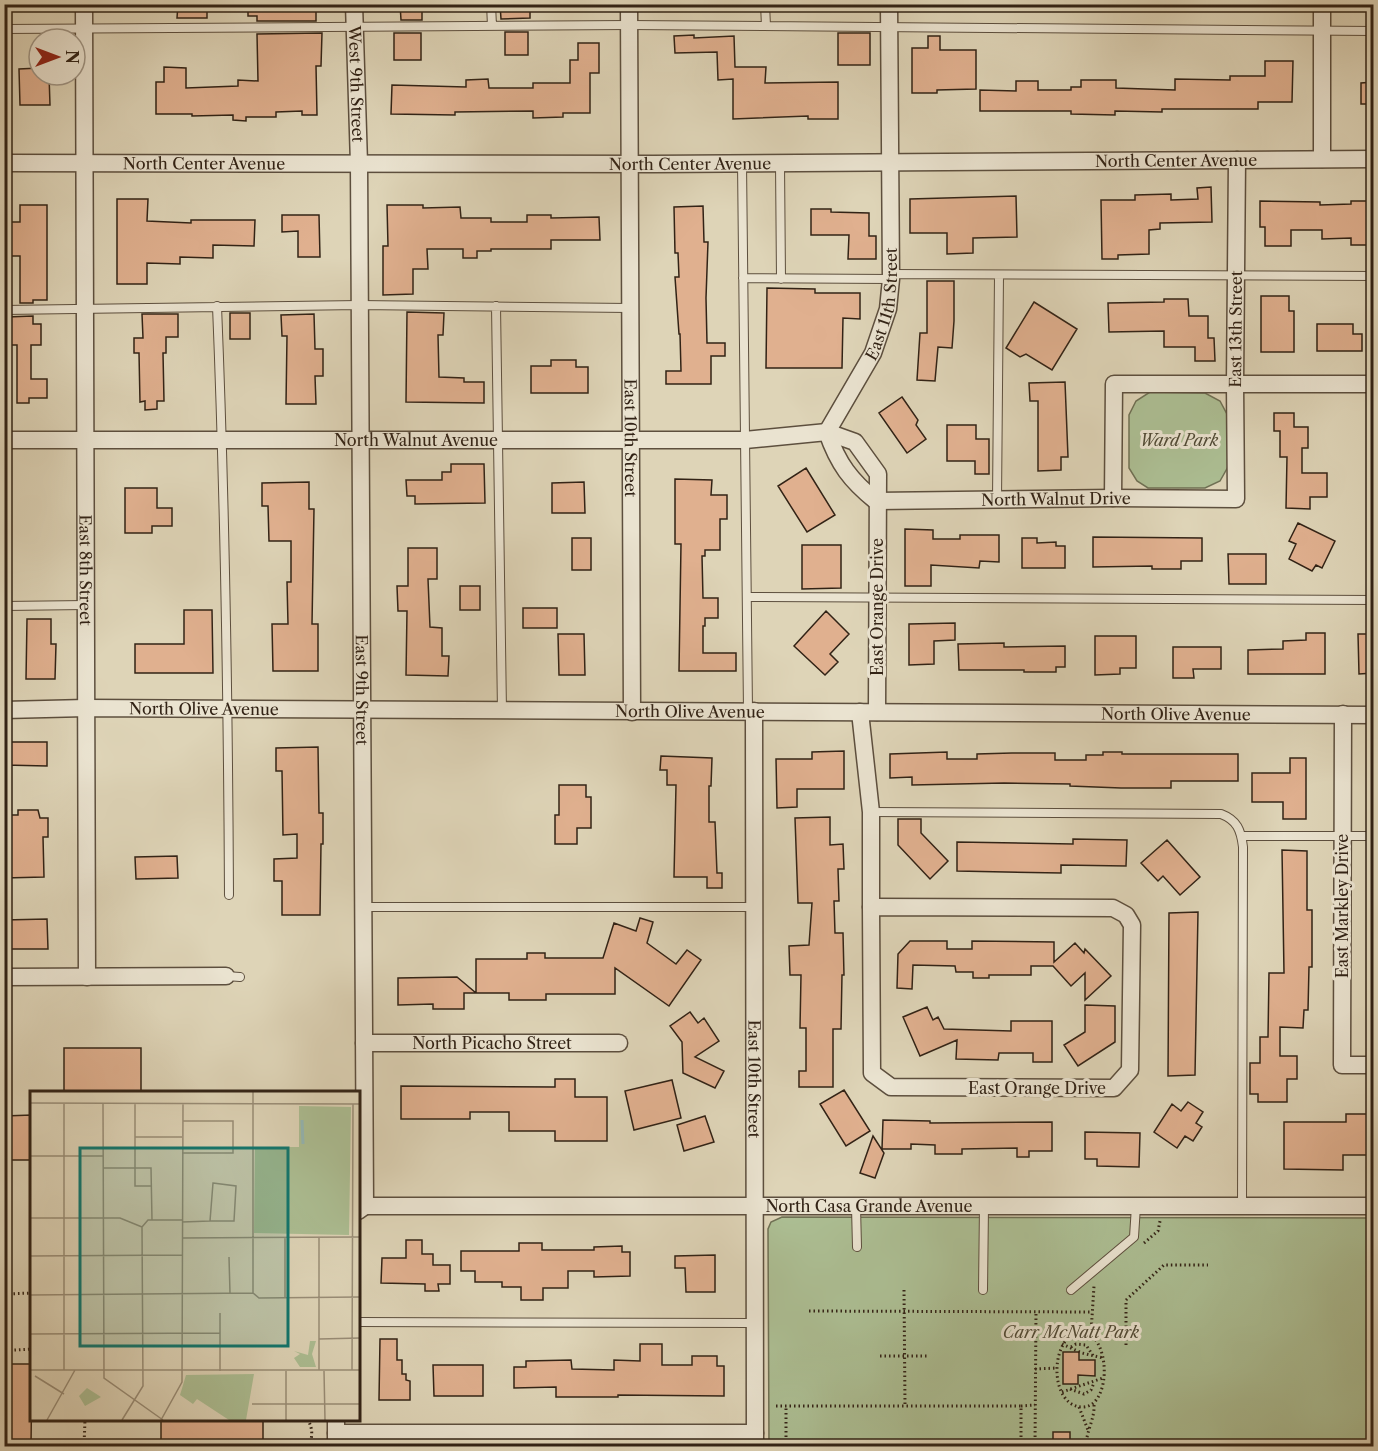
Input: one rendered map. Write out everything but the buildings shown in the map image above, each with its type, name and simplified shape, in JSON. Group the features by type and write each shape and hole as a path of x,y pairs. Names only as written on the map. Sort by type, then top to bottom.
{"street":[{"name":"East 8th Street","path":"84,4 84,27"},
{"name":"West 9th Street","path":"354,4 358,164"},
{"name":"East 10th Street","path":"629,4 632,712"},
{"name":"East 11th Street","path":"827,432 873,353 888,309 891,277 889,4"},
{"path":"1322,4 1322,159"},
{"name":"East 8th Street","path":"84,87 87,977"},
{"name":"North Center Avenue","path":"4,163 630,164 1374,159"},
{"name":"East 13th Street","path":"1236,499 1237,160"},
{"name":"East 9th Street","path":"358,164 364,1043 362,1209"},
{"path":"1113,498 1114,384 1374,384"},
{"path":"827,432 835,455 857,486 876,501"},
{"name":"North Walnut Avenue","path":"4,440 745,440 827,432"},
{"name":"East Orange Drive","path":"827,432 855,442 878,474 876,501 877,712"},
{"name":"North Walnut Drive","path":"876,501 1236,499"},
{"name":"North Olive Avenue","path":"4,710 86,708 1374,715"},
{"name":"East 10th Street","path":"751,711 754,907 755,1440"},
{"name":"East Orange Drive","path":"860,712 872,812 871,907 872,1073 891,1087 1114,1088 1130,1070 1132,925 1126,915 1113,908 871,907"},
{"name":"East Markley Drive","path":"1343,714 1342,1065 1374,1065"},
{"path":"4,977 233,977"},
{"name":"North Picacho Street","path":"364,1043 619,1043"},
{"name":"North Casa Grande Avenue","path":"362,1209 1374,1206"},
{"path":"336,1433 755,1440"}],"lane":[{"path":"491,4 492,26"},
{"path":"765,4 766,26"},
{"path":"87,28 629,25 1374,31"},
{"path":"4,29 27,29"},
{"path":"742,163 747,597 751,711"},
{"path":"780,163 781,279"},
{"path":"997,500 999,274"},
{"path":"743,278 999,274 1374,276"},
{"path":"4,310 359,305 630,308"},
{"path":"217,306 228,709 229,895"},
{"path":"496,306 500,440 502,711"},
{"path":"747,597 1374,600"},
{"path":"4,606 86,605"},
{"path":"872,812 1221,814 1230,818 1237,825 1242,836 1242,1206"},
{"path":"1242,836 1374,836"},
{"path":"363,907 754,907"},
{"path":"983,1290 984,1206"},
{"path":"1071,1290 1134,1237 1136,1206"},
{"path":"856,1207 857,1247"},
{"path":"360,1322 755,1323"}],"path":[{"path":"1126,1346 1126,1300 1164,1265 1208,1265"},
{"path":"904,1290 905,1406"},
{"path":"30,1293 5,1294 5,1354 14,1350 30,1349"},
{"path":"809,1311 1092,1312 1091,1333"},
{"path":"1035,1446 1036,1312"},
{"path":"1086,1446 1088,1430 1095,1410 1094,1404 1104,1377 1098,1342 1091,1333 1081,1330 1062,1344 1058,1354 1057,1368 1062,1392 1071,1403 1079,1407 1094,1404"},
{"path":"1062,1344 1102,1358"},
{"path":"1071,1347 1076,1344 1086,1345 1094,1357"},
{"path":"880,1356 928,1356"},
{"path":"1035,1369 1057,1368"},
{"path":"1062,1392 1104,1377"},
{"path":"1070,1389 1088,1393 1095,1381"},
{"path":"776,1406 1035,1405"},
{"path":"786,1406 786,1446"},
{"path":"1021,1406 1022,1446"},
{"path":"1079,1407 1088,1430"},
{"path":"84,1446 85,1421"},
{"path":"308,1446 312,1428 309,1421"}],"green space":[{"name":"Ward Park","path":"1150,392 1205,393 1220,401 1229,418 1229,465 1220,481 1205,488 1148,488 1137,481 1129,468 1129,415 1136,401"},
{"name":"Carr McNatt Park","path":"782,1217 1373,1218 1373,1446 769,1446 768,1229 771,1222"}]}
